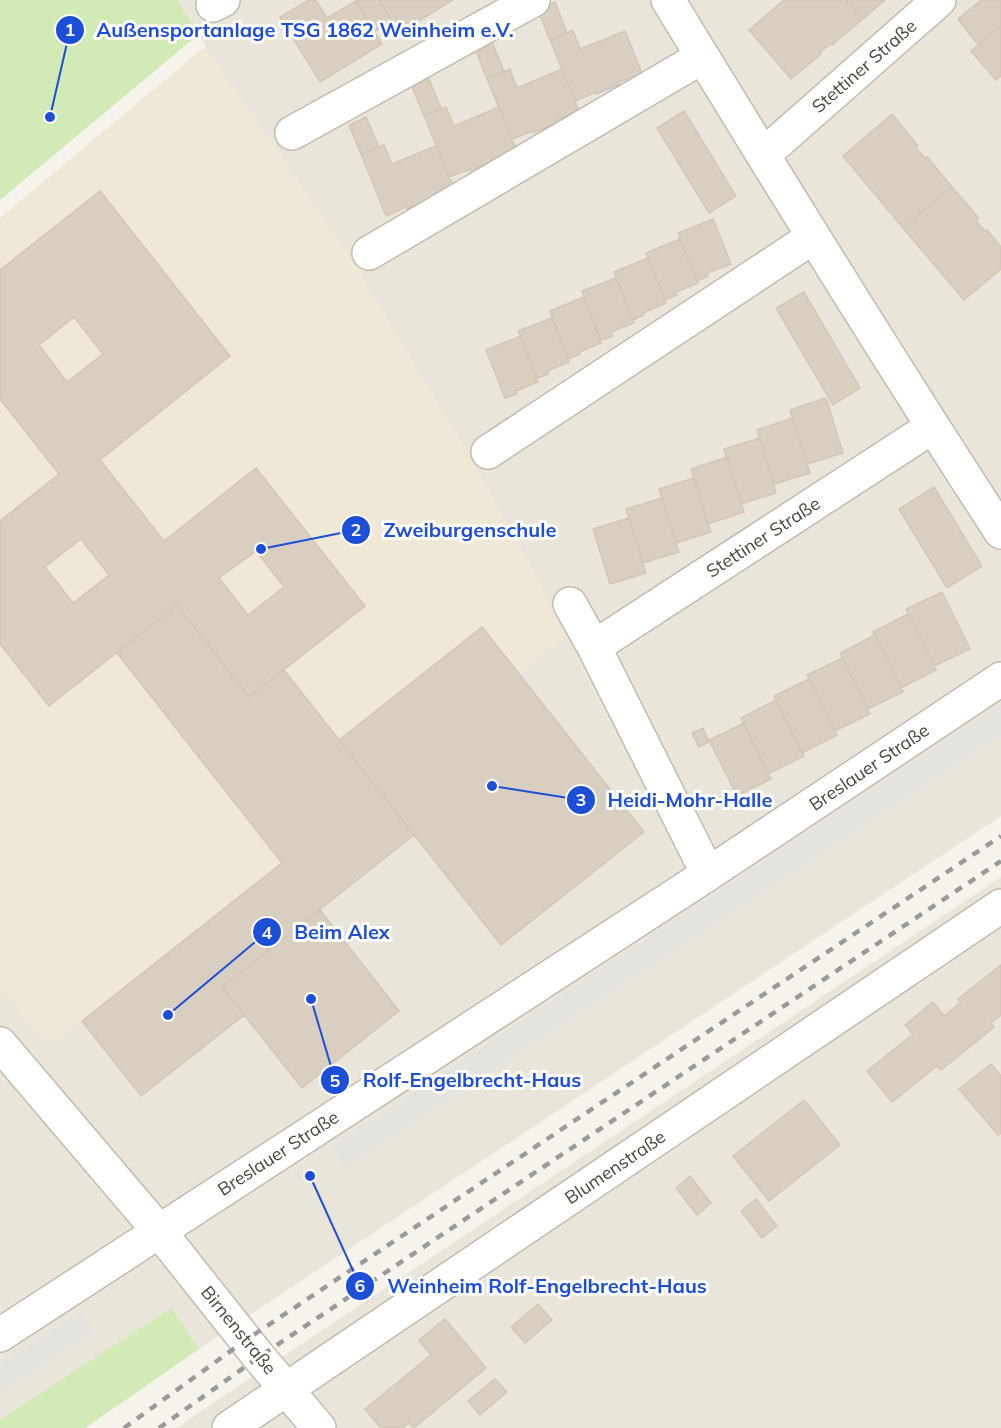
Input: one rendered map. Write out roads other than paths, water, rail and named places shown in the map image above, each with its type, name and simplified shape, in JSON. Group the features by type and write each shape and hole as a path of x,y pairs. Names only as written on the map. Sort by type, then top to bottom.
{"street":[{"path":"292,133 533,0"},
{"path":"668,0 813,237 1001,532"},
{"name":"Stettiner Straße","path":"763,156 939,0"},
{"path":"369,253 702,57"},
{"path":"488,452 813,237"},
{"name":"Stettiner Straße","path":"594,647 932,427"},
{"path":"570,604 594,647 708,874"},
{"name":"Breslauer Straße","path":"0,1335 708,874 1001,679"},
{"name":"Blumenstraße","path":"229,1428 1001,906"},
{"name":"Birnenstraße","path":"0,1044 159,1231 319,1428"}],"railway":[{"path":"124,1428 246,1340 1001,836"},
{"path":"159,1428 259,1357 1001,861"}],"place":[{"name":"Außensportanlage TSG 1862 Weinheim e.V.","path":"50,117"},
{"name":"Zweiburgenschule","path":"261,549"},
{"name":"Heidi-Mohr-Halle","path":"492,786"},
{"name":"Rolf-Engelbrecht-Haus","path":"311,999"},
{"name":"Beim Alex","path":"168,1015"},
{"name":"Weinheim Rolf-Engelbrecht-Haus","path":"310,1176"}]}
